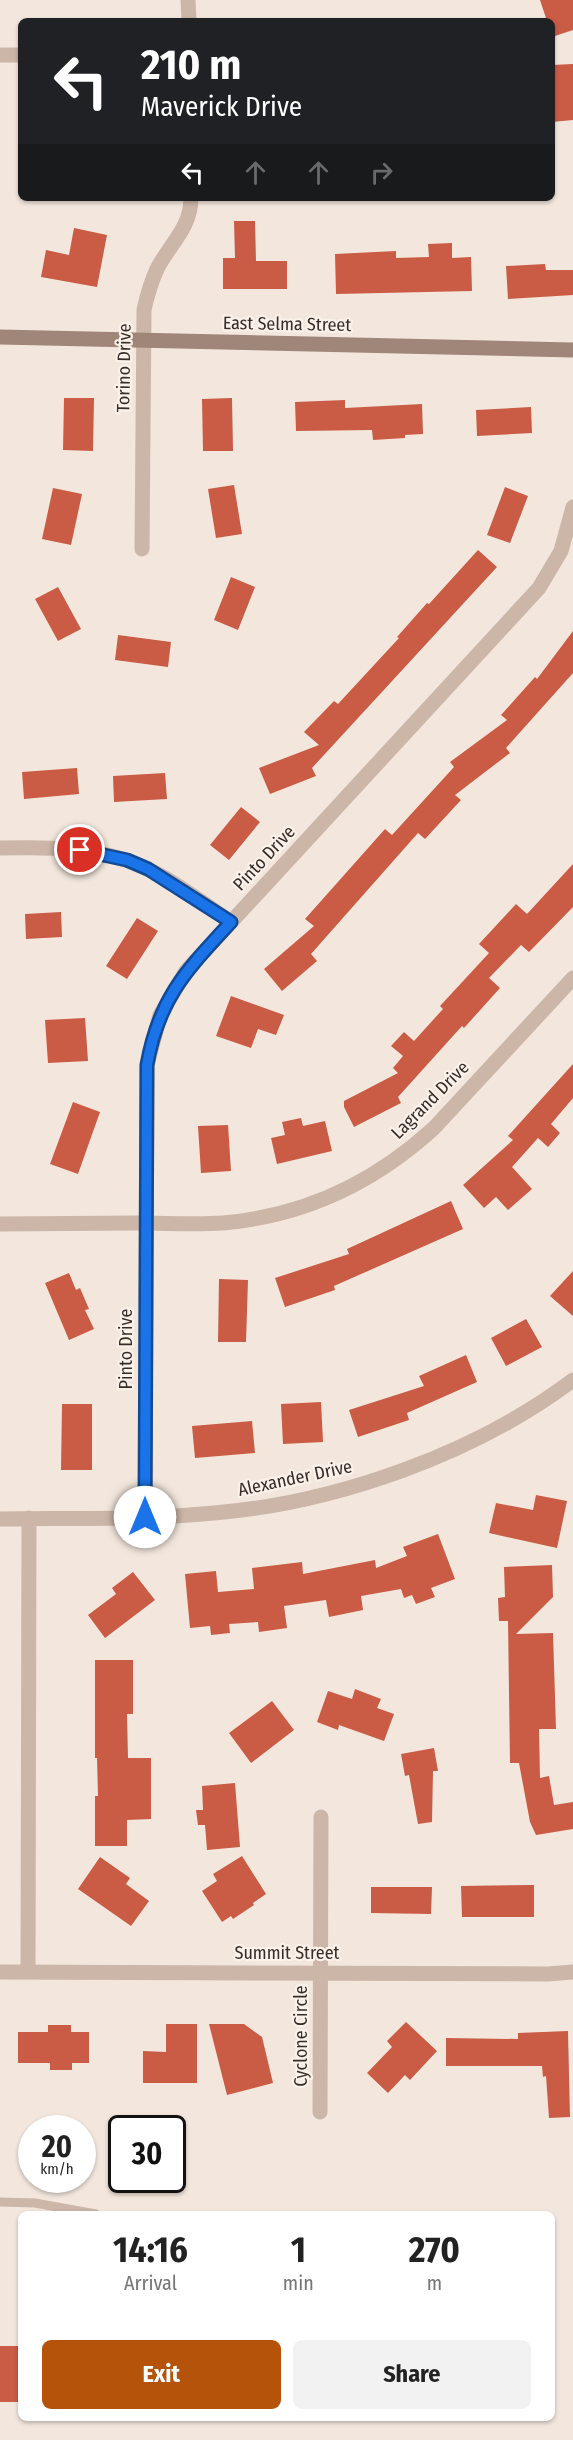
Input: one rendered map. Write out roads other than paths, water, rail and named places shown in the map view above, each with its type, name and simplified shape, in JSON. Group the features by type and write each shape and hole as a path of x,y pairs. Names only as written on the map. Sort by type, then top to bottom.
{"street":[{"path":"189,0 189,18"},
{"path":"0,55 18,55"},
{"name":"Torino Drive","path":"142,549 144,310 149,288 158,267 184,230 191,201"},
{"name":"East Selma Street","path":"0,337 573,350"},
{"name":"Pinto Drive","path":"145,1517 147,1065 154,1031 167,999 186,971 539,588 561,551 573,507"},
{"path":"0,848 54,847 102,853 127,860 148,869 231,922"},
{"name":"Lagrand Drive","path":"0,1224 220,1223 273,1215 325,1200 372,1176 408,1151 434,1128 573,978"},
{"name":"Alexander Drive","path":"0,1519 145,1517 254,1509 304,1500 358,1485 429,1460 469,1442 572,1384"},
{"path":"28,1972 29,1518"},
{"name":"Cyclone Circle","path":"320,2112 321,1817"},
{"name":"Summit Street","path":"0,1972 548,1974 573,1972"}],"lane":[{"path":"0,2202 35,2203 79,2211"}]}
